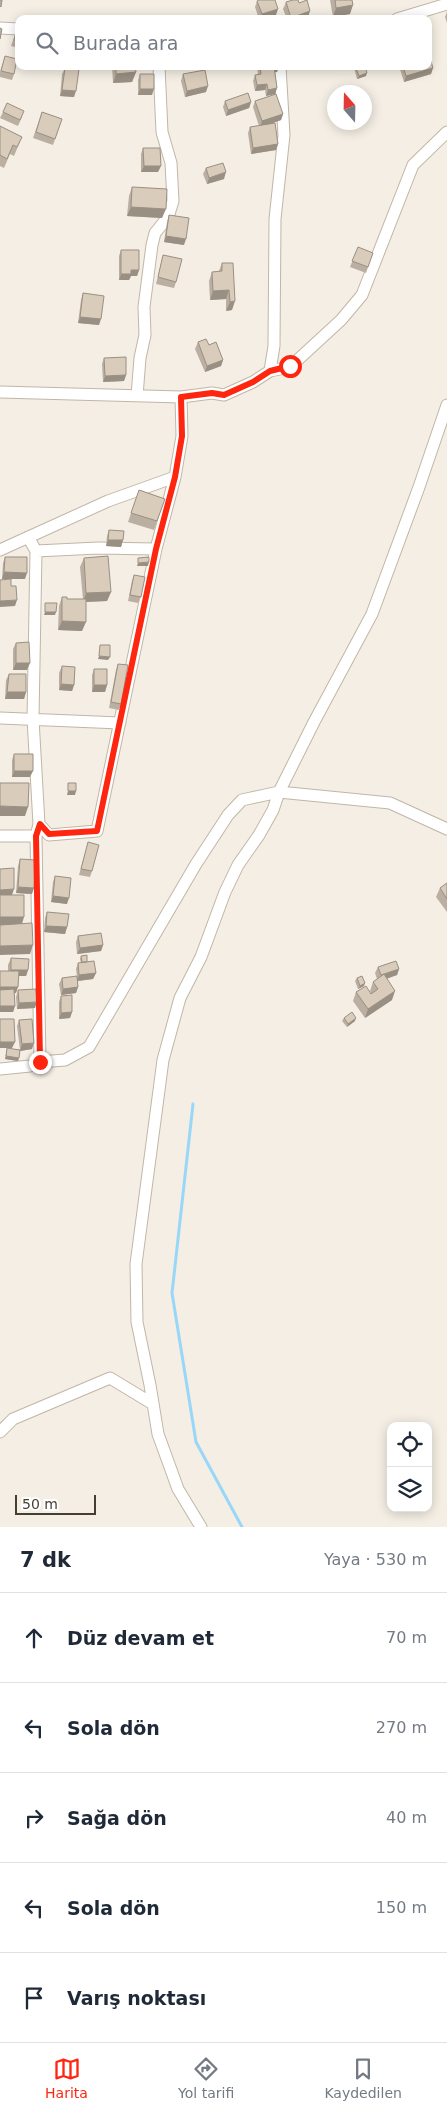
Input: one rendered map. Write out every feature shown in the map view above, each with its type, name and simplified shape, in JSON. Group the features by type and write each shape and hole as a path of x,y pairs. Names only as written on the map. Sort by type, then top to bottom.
{"street":[{"path":"410,15 447,4"},
{"path":"0,28 15,29"},
{"path":"137,396 140,358 145,335 144,307 152,245 155,233 168,217 173,201 171,163 162,132 160,70"},
{"path":"270,371 274,336 274,219 284,135 280,70"},
{"path":"0,392 181,397 212,393 224,395 253,382 270,371 290,366 341,320 362,295 413,165 447,132"},
{"path":"40,824 49,834 97,831 156,549 175,477 182,436 181,397"},
{"path":"201,1527 178,1489 158,1434 137,1322 136,1264 163,1060 180,998 201,957 225,892 238,865 264,827 279,792 314,722 372,614 447,405"},
{"path":"0,550 108,501 175,477"},
{"path":"28,537 36,552 33,719 40,824 36,836 40,1062"},
{"path":"36,552 98,548 156,549"},
{"path":"0,718 120,723"},
{"path":"0,1069 65,1060 89,1047 196,864 228,815 242,800 279,792 390,803 447,829"},
{"path":"0,836 36,836"},
{"path":"0,1432 13,1418 110,1378 153,1404"}],"building":[{"path":"275,0 278,9 262,14 257,1"},
{"path":"298,0 299,3 307,0 310,11 299,15 290,15 286,2"},
{"path":"335,0 352,0 353,5 336,8"},
{"path":"5,56 15,58 14,74 1,71"},
{"path":"65,70 79,70 76,91 62,90"},
{"path":"116,70 136,70 136,72 116,74"},
{"path":"205,70 208,86 187,91 183,74"},
{"path":"260,70 275,70 277,88 268,90 267,84 257,85 255,75 261,74"},
{"path":"357,70 366,70 367,73 359,76"},
{"path":"404,70 426,70 406,76"},
{"path":"140,74 154,74 154,89 140,89"},
{"path":"248,93 251,102 228,110 225,101"},
{"path":"276,94 283,114 262,121 255,101"},
{"path":"7,103 24,111 20,120 3,112"},
{"path":"42,112 62,119 55,139 36,132"},
{"path":"275,123 278,144 253,148 250,127"},
{"path":"0,126 22,137 17,147 13,145 7,159 0,155"},
{"path":"143,148 160,148 161,166 144,166"},
{"path":"223,163 226,172 209,178 206,168"},
{"path":"132,187 167,189 166,209 131,207"},
{"path":"169,215 189,218 186,239 166,236"},
{"path":"358,247 373,253 368,267 352,261"},
{"path":"121,250 139,250 139,270 131,270 131,274 121,274"},
{"path":"163,255 182,259 176,282 158,277"},
{"path":"222,263 233,263 235,301 230,302 229,290 213,291 212,272 222,271"},
{"path":"83,293 104,296 101,319 80,317"},
{"path":"206,339 209,345 216,342 223,360 207,366 198,342"},
{"path":"126,357 126,375 105,376 104,358"},
{"path":"139,490 165,499 157,521 131,513"},
{"path":"109,530 124,531 123,540 108,540"},
{"path":"108,556 111,592 86,593 84,558"},
{"path":"5,557 27,557 27,573 4,572"},
{"path":"149,557 149,562 138,563 138,558"},
{"path":"134,575 145,577 141,597 130,595"},
{"path":"11,579 11,586 16,586 17,600 0,601 0,580"},
{"path":"62,597 67,597 67,599 86,599 86,622 62,621"},
{"path":"45,603 57,603 56,612 45,612"},
{"path":"29,642 30,663 16,663 16,643"},
{"path":"100,645 110,645 110,657 99,656"},
{"path":"118,664 128,665 121,704 111,702"},
{"path":"62,666 75,667 74,685 61,684"},
{"path":"94,669 107,669 107,685 94,685"},
{"path":"9,674 26,674 26,692 7,692"},
{"path":"14,754 33,754 33,771 14,771"},
{"path":"0,783 29,783 28,807 0,806"},
{"path":"68,783 76,783 76,791 68,791"},
{"path":"88,842 99,845 92,871 81,869"},
{"path":"20,859 36,860 34,888 18,887"},
{"path":"14,868 14,889 0,890 0,869"},
{"path":"55,876 71,878 69,898 53,896"},
{"path":"447,883 447,899 440,888"},
{"path":"0,895 24,895 24,917 0,917"},
{"path":"47,912 69,914 67,927 46,926"},
{"path":"32,923 33,945 0,946 0,925"},
{"path":"101,933 103,945 80,948 78,936"},
{"path":"87,955 87,962 82,962 81,956"},
{"path":"11,958 29,959 28,970 11,970"},
{"path":"94,961 96,973 79,975 78,963"},
{"path":"396,961 399,969 381,975 378,967"},
{"path":"0,971 19,971 18,987 0,987"},
{"path":"384,974 395,991 368,1009 356,992 366,986 371,994 378,989 373,982"},
{"path":"77,976 78,987 63,989 62,978"},
{"path":"362,976 365,983 360,986 357,978"},
{"path":"14,989 15,1006 0,1006 0,990"},
{"path":"36,989 37,1002 19,1003 18,990"},
{"path":"72,995 72,1012 61,1013 61,996"},
{"path":"352,1012 356,1018 348,1024 344,1018"},
{"path":"0,1019 14,1019 15,1042 0,1042"},
{"path":"32,1019 34,1043 22,1044 19,1020"},
{"path":"7,1048 20,1050 19,1058 6,1056"}],"waterway":[{"path":"193,1104 172,1293 196,1442 242,1527"}],"route":[{"path":"40,1062 36,836 40,824 49,834 97,831 156,549 175,477 182,436 181,397 212,393 224,395 253,382 270,371 290,366"}]}
